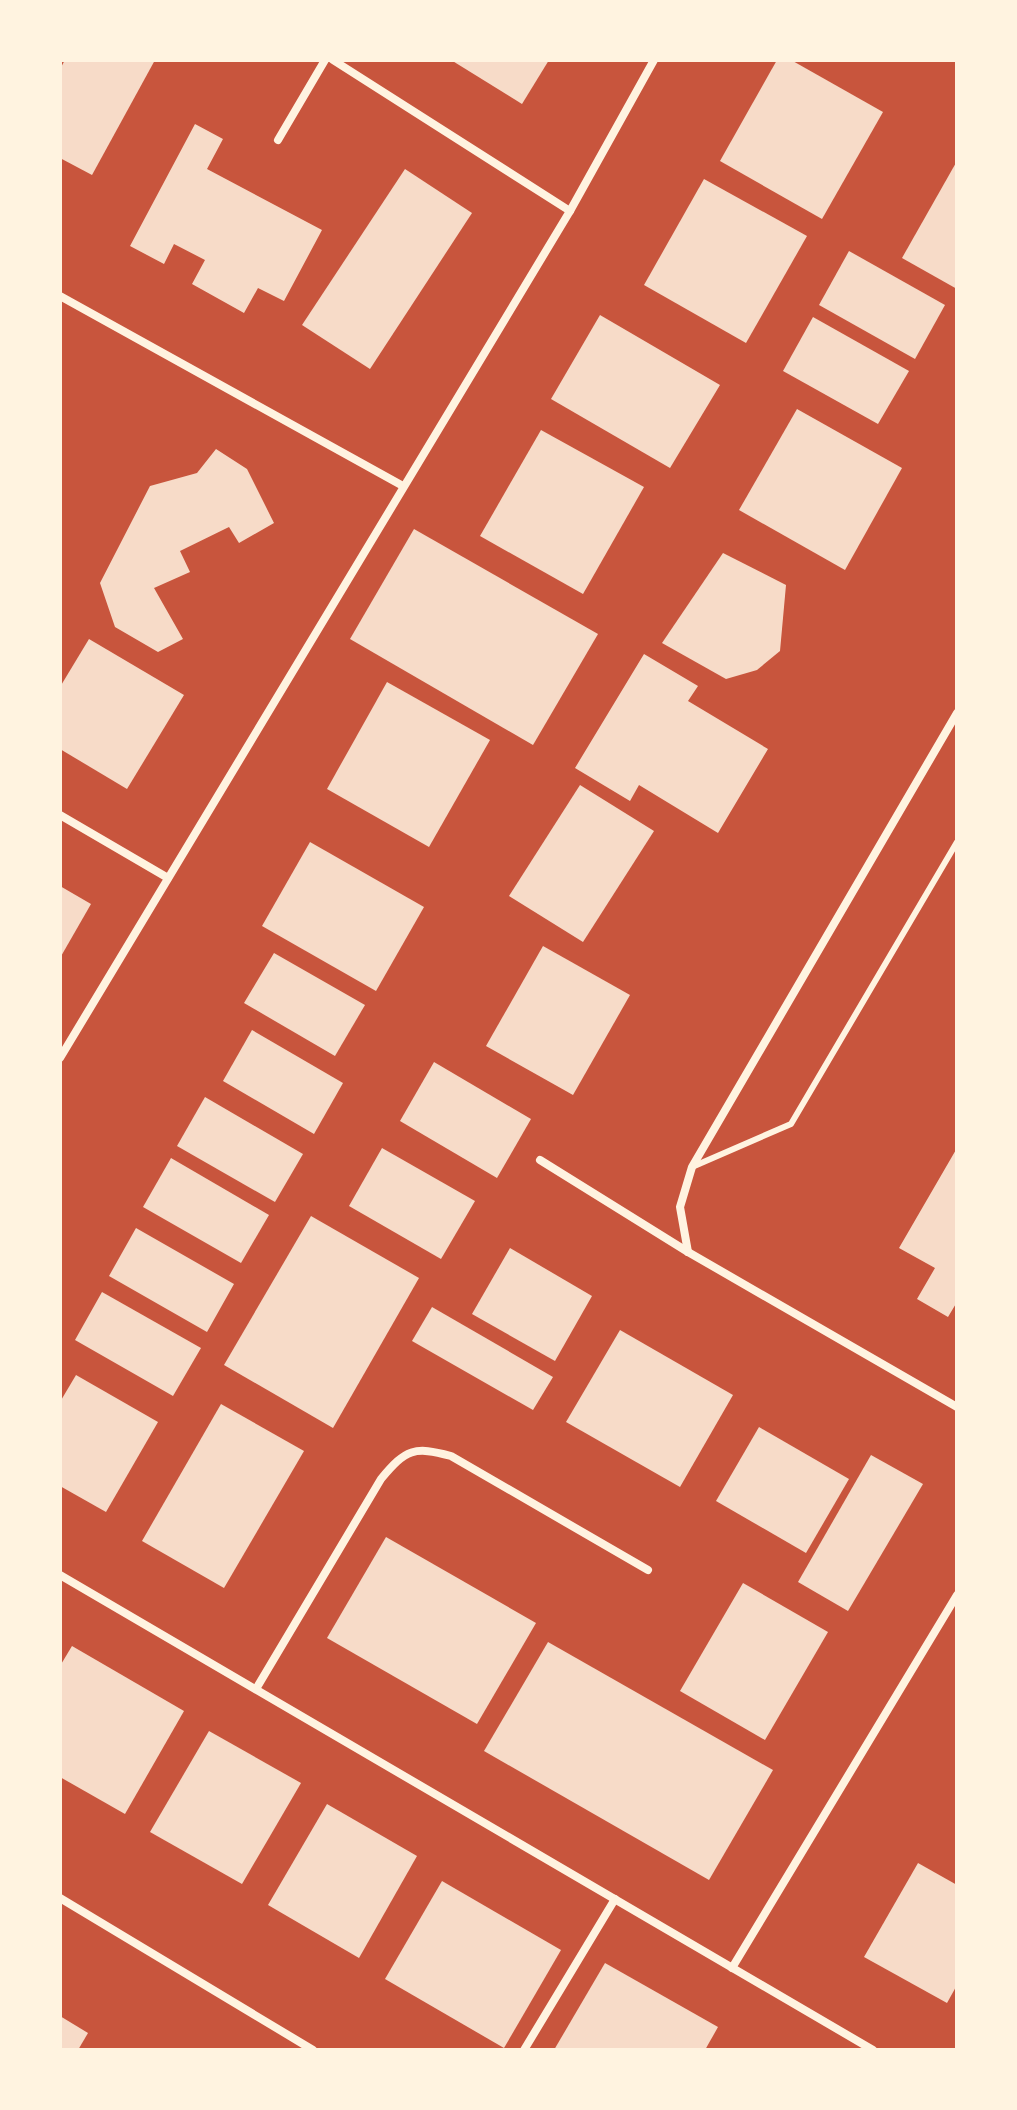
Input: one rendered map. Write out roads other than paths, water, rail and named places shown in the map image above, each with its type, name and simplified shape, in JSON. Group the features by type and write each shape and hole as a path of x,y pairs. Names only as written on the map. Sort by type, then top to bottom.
{"street":[{"path":"278,140 325,60"},
{"path":"333,60 570,211"},
{"path":"60,1058 570,211 654,60"},
{"path":"60,296 403,486"},
{"path":"688,1252 680,1207 692,1167 957,713"},
{"path":"60,815 168,878"},
{"path":"540,1160 688,1252 957,1407"},
{"path":"256,1689 381,1479 400,1455 423,1448 451,1456 648,1570"},
{"path":"60,1575 873,2050"},
{"path":"732,1968 957,1595"},
{"path":"60,1898 313,2050"},
{"path":"524,2050 615,1899"}],"lane":[{"path":"692,1167 791,1124 957,842"}]}
